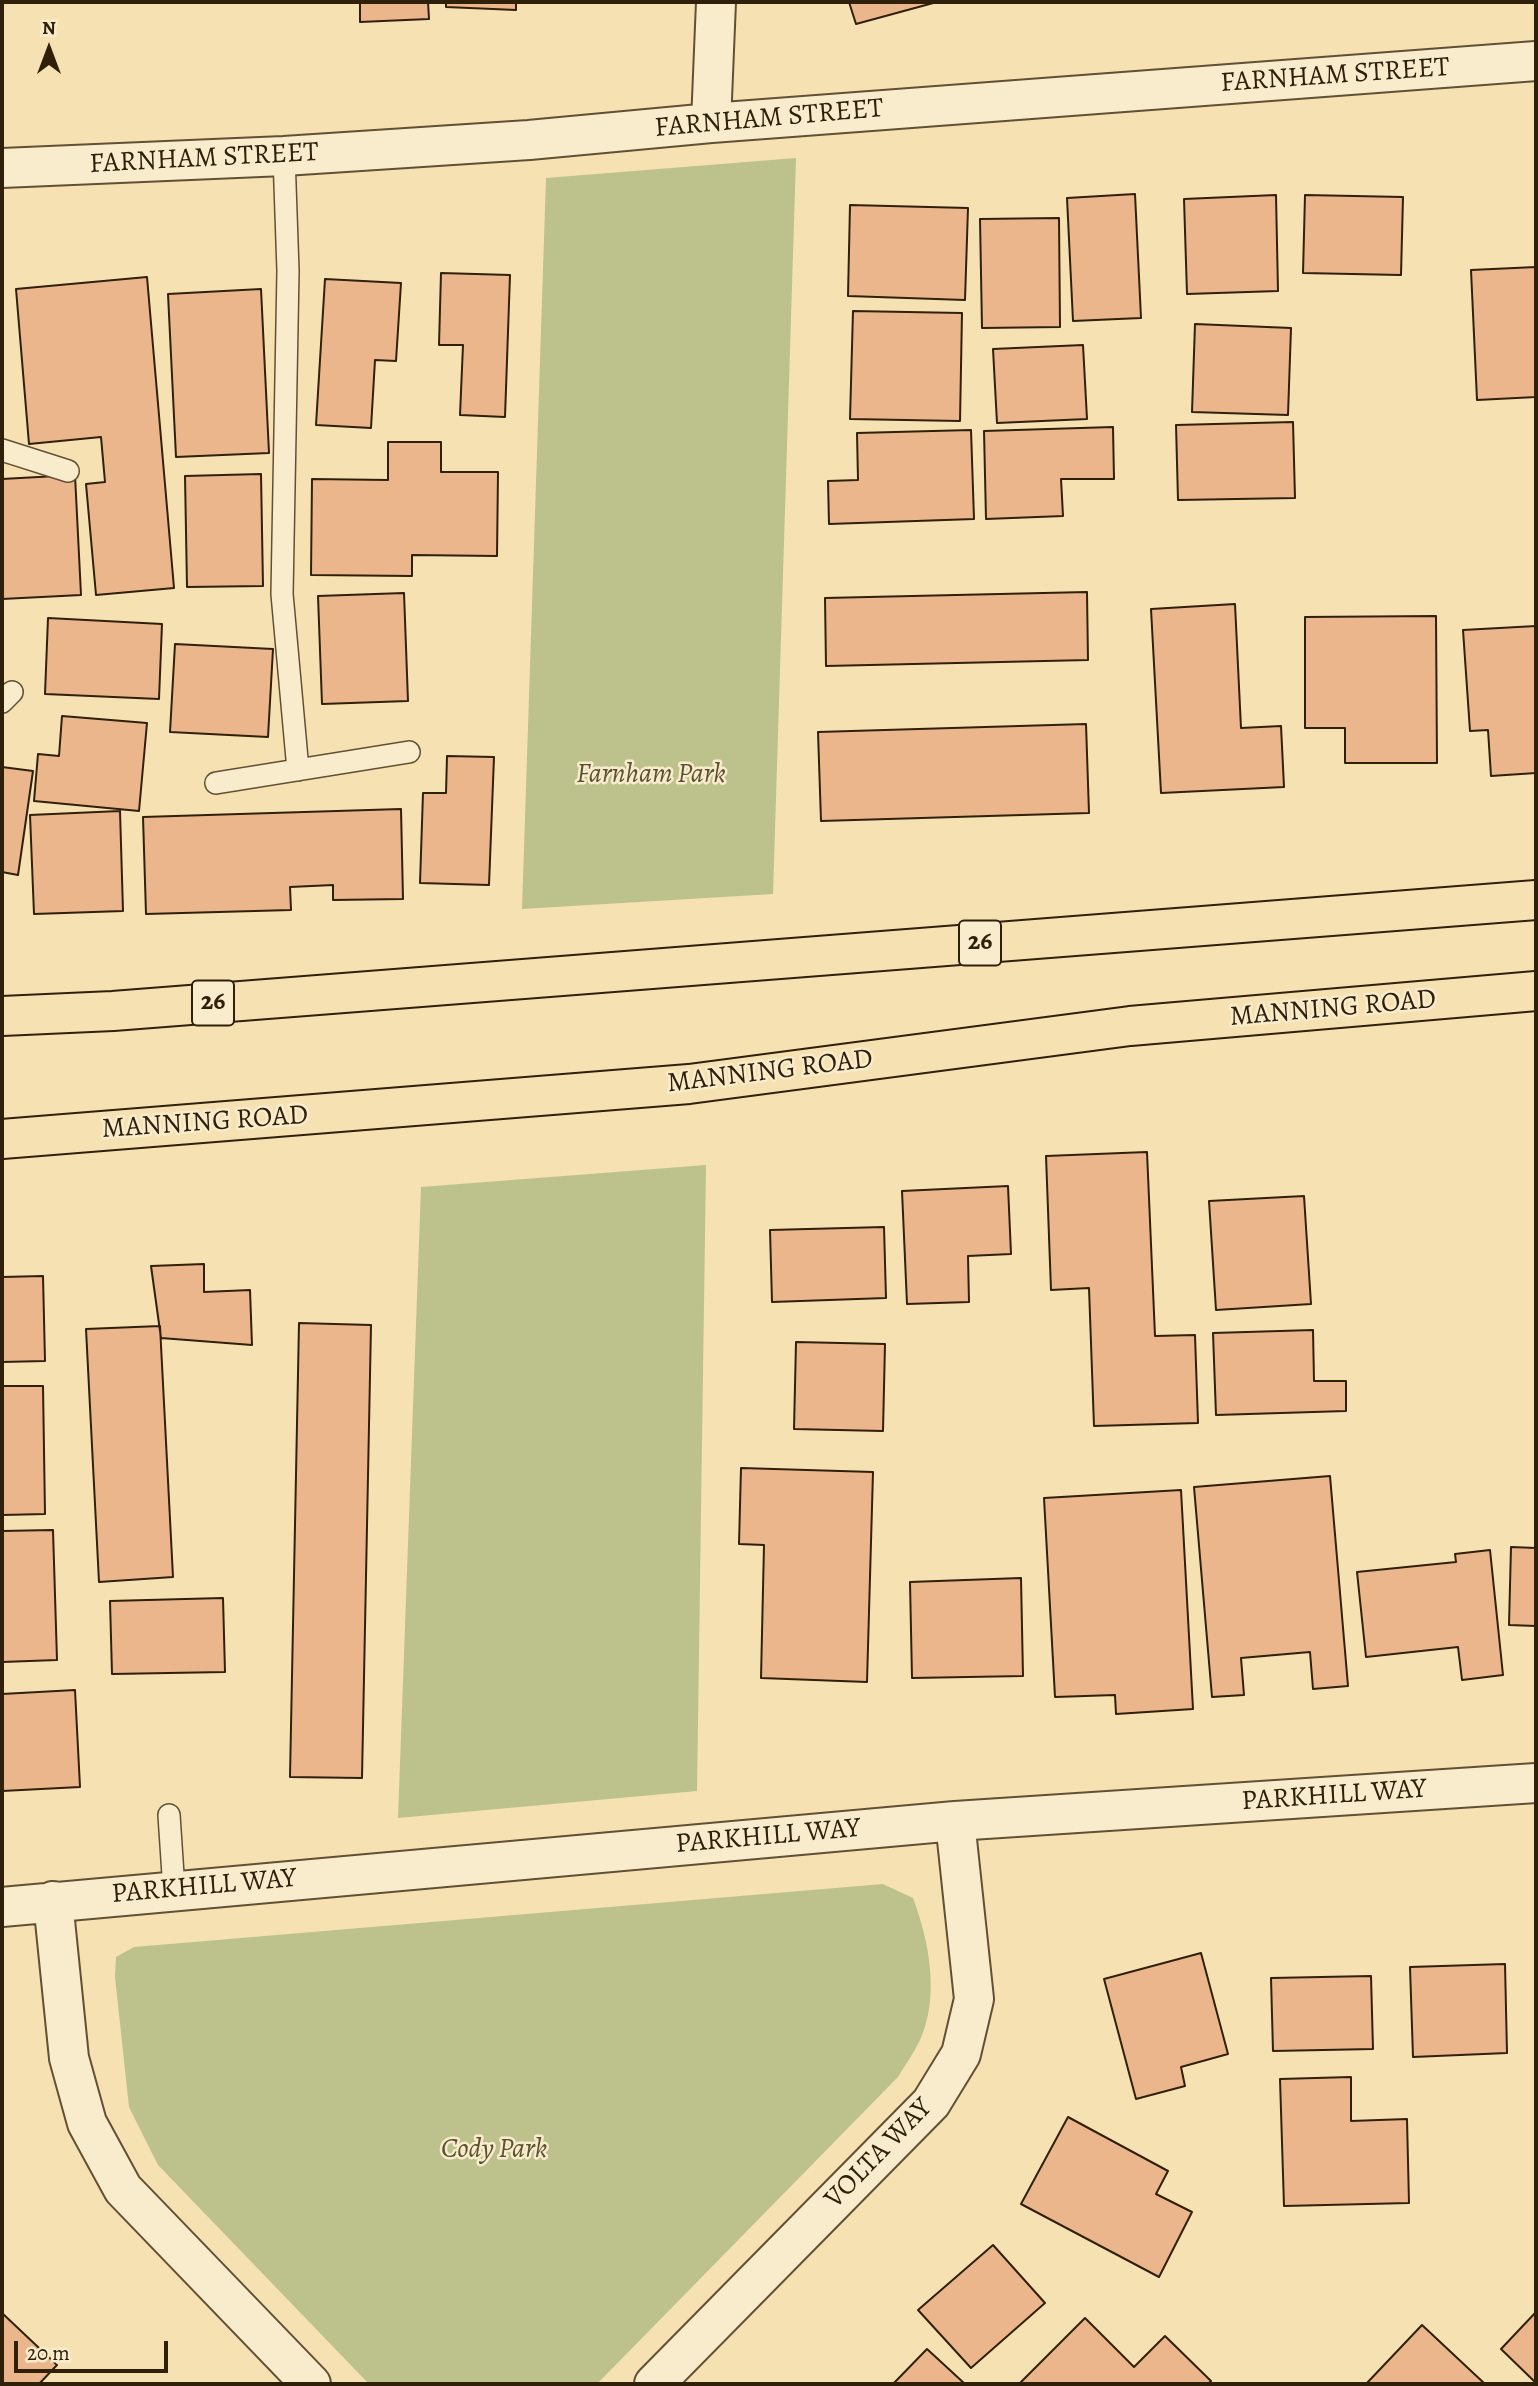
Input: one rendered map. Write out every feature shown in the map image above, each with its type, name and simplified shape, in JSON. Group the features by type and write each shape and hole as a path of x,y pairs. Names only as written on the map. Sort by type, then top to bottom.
{"main road":[{"name":"26","path":"2,1016 113,1011 1536,900"},
{"name":"MANNING ROAD","path":"2,1139 689,1084 1130,1026 1536,991"}],"street":[{"path":"711,122 716,2"},
{"name":"FARNHAM STREET","path":"2,168 284,156 529,141 711,122 1536,61"},
{"name":"PARKHILL WAY","path":"2,1907 956,1821 1536,1783"},
{"name":"VOLTA WAY","path":"654,2384 931,2103 961,2054 974,1999 956,1821"},
{"path":"53,1901 69,2058 87,2123 123,2189 311,2384"}],"lane":[{"path":"284,156 288,271 282,594 298,770"},
{"path":"2,450 68,471"},
{"path":"216,783 409,752"},
{"path":"169,1815 174,1890"}],"green space":[{"name":"Farnham Park","path":"796,158 773,894 522,909 546,178"},
{"path":"706,1165 697,1791 398,1818 421,1187"},
{"name":"Cody Park","path":"883,1884 913,1898 928,1950 930,2006 915,2050 898,2077 597,2384 369,2384 158,2165 129,2107 115,1977 116,1957 134,1947"}],"building":[{"path":"360,2 428,2 429,19 360,22"},
{"path":"446,2 516,2 516,10 446,7"},
{"path":"849,2 937,2 856,24"},
{"path":"1135,194 1141,318 1073,321 1067,198"},
{"path":"1276,195 1278,291 1187,294 1184,199"},
{"path":"1305,195 1403,197 1401,275 1303,273"},
{"path":"850,205 968,208 965,300 848,296"},
{"path":"1059,218 1060,327 982,328 980,219"},
{"path":"1536,267 1536,397 1477,400 1471,270"},
{"path":"441,273 510,275 505,417 460,415 463,345 439,345"},
{"path":"147,277 174,588 96,595 86,484 105,482 101,437 29,444 16,289"},
{"path":"325,279 401,283 396,361 375,360 371,428 316,425"},
{"path":"261,289 269,453 176,457 168,294"},
{"path":"853,311 962,313 960,421 850,419"},
{"path":"1195,324 1291,328 1288,415 1192,412"},
{"path":"1083,345 1087,419 997,423 993,349"},
{"path":"1293,422 1295,498 1178,500 1176,425"},
{"path":"1113,427 1114,479 1061,479 1063,516 986,519 984,431"},
{"path":"971,430 974,519 829,524 828,481 858,480 857,433"},
{"path":"388,442 441,442 441,472 498,472 497,556 412,555 412,576 311,575 312,479 388,480"},
{"path":"261,474 263,586 187,587 185,476"},
{"path":"75,475 81,595 2,599 2,479"},
{"path":"1087,592 1088,660 826,666 825,598"},
{"path":"404,593 408,701 322,704 318,596"},
{"path":"1235,604 1241,728 1281,726 1284,787 1161,793 1151,609"},
{"path":"1436,616 1437,763 1345,763 1345,728 1305,728 1305,617"},
{"path":"48,618 162,624 159,699 45,694"},
{"path":"1536,626 1536,773 1491,776 1488,730 1470,731 1463,630"},
{"path":"175,644 273,649 268,737 170,732"},
{"path":"62,716 147,723 139,811 34,801 38,754 59,756"},
{"path":"1086,724 1089,813 821,821 818,732"},
{"path":"447,756 494,757 489,885 420,883 423,793 446,793"},
{"path":"2,767 33,771 18,875 2,872"},
{"path":"401,809 403,899 333,900 333,885 290,887 291,910 146,914 143,817"},
{"path":"120,811 123,911 34,914 30,815"},
{"path":"1147,1152 1155,1336 1195,1335 1198,1423 1094,1426 1089,1288 1051,1290 1046,1156"},
{"path":"1008,1186 1011,1254 968,1256 969,1302 907,1304 902,1191"},
{"path":"1304,1196 1311,1304 1216,1310 1209,1201"},
{"path":"884,1227 886,1298 772,1302 770,1230"},
{"path":"204,1264 204,1292 250,1290 252,1345 161,1338 151,1266"},
{"path":"43,1276 45,1361 2,1362 2,1277"},
{"path":"299,1323 371,1325 362,1778 290,1777"},
{"path":"160,1326 173,1577 99,1582 86,1329"},
{"path":"1313,1330 1314,1381 1346,1381 1346,1411 1216,1415 1213,1333"},
{"path":"796,1342 885,1344 883,1431 794,1429"},
{"path":"2,1386 43,1386 45,1514 2,1515"},
{"path":"741,1468 873,1472 867,1682 761,1678 764,1545 739,1544"},
{"path":"1330,1476 1348,1686 1313,1689 1310,1652 1241,1658 1244,1695 1212,1697 1194,1487"},
{"path":"1181,1490 1193,1709 1116,1714 1115,1695 1055,1697 1044,1498"},
{"path":"53,1530 57,1660 2,1662 2,1531"},
{"path":"1511,1547 1536,1548 1536,1626 1509,1625"},
{"path":"1490,1550 1503,1675 1462,1680 1458,1647 1366,1657 1357,1572 1456,1562 1455,1554"},
{"path":"1021,1578 1023,1676 912,1678 910,1582"},
{"path":"223,1598 225,1672 112,1674 110,1601"},
{"path":"75,1690 80,1787 2,1791 2,1694"},
{"path":"1201,1953 1228,2054 1181,2067 1185,2086 1136,2099 1104,1979"},
{"path":"1505,1964 1507,2053 1413,2057 1410,1967"},
{"path":"1371,1976 1373,2049 1273,2051 1271,1978"},
{"path":"1351,2077 1351,2121 1407,2119 1409,2203 1284,2206 1280,2079"},
{"path":"1068,2117 1168,2171 1156,2194 1192,2212 1159,2277 1021,2204"},
{"path":"993,2245 1045,2303 971,2368 918,2310"},
{"path":"1536,2312 1536,2383 1501,2349"},
{"path":"2,2313 57,2365 39,2384 2,2384"},
{"path":"1085,2318 1134,2367 1165,2336 1211,2381 1208,2384 1019,2384"},
{"path":"1422,2325 1485,2384 1366,2384"},
{"path":"927,2349 965,2384 893,2384"}]}
